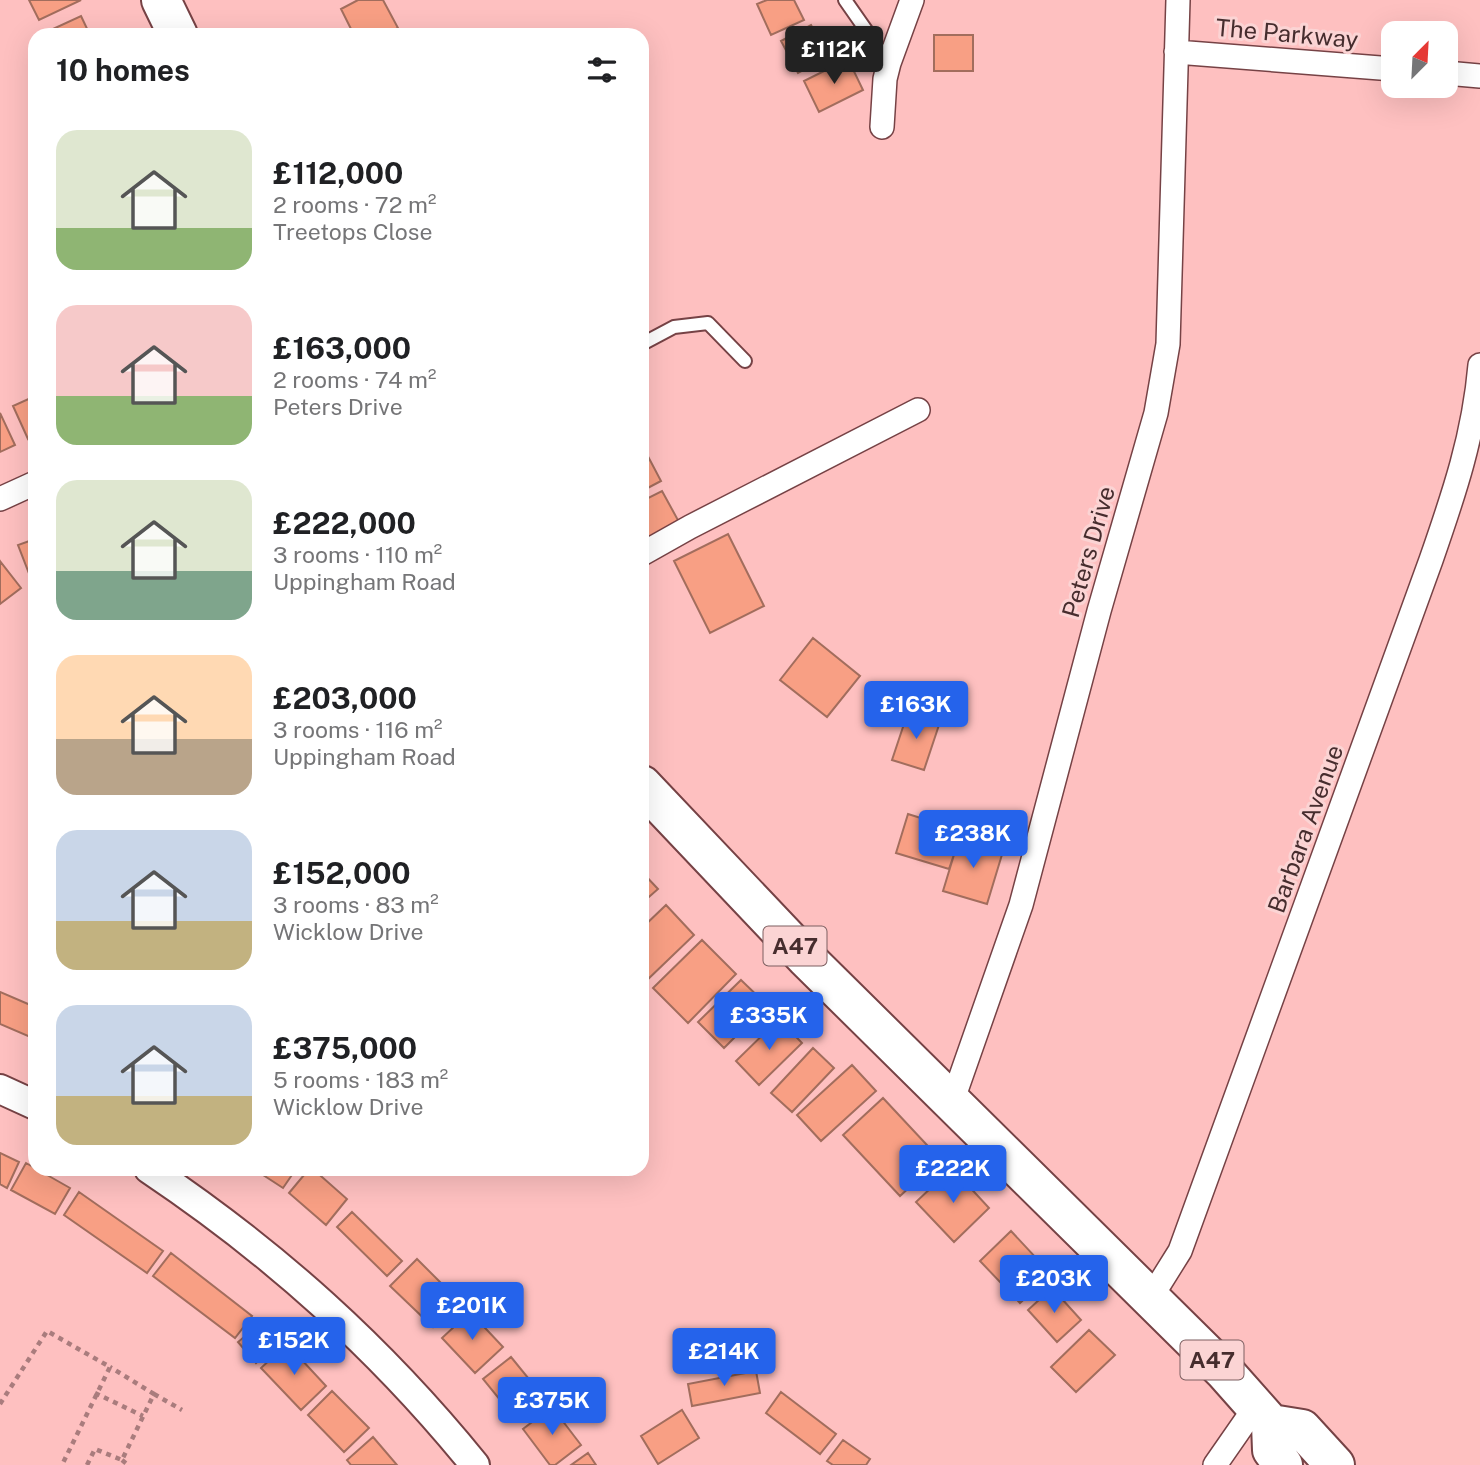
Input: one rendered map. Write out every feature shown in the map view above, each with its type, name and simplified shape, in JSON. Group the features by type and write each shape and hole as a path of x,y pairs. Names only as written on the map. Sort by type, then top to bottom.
{"highway":[{"path":"161,0 175,28"},
{"name":"A47","path":"649,792 806,958 1264,1415"},
{"path":"1264,1415 1272,1450 1283,1465"},
{"path":"1264,1415 1302,1429 1335,1465"}],"street":[{"path":"882,127 885,79 912,0"},
{"name":"Peters Drive","path":"952,1102 1021,905 1099,611 1156,413 1168,344 1178,0"},
{"name":"The Parkway","path":"1176,52 1381,68"},
{"path":"1458,74 1480,76"},
{"name":"Barbara Avenue","path":"1150,1299 1180,1251 1431,560 1468,445 1475,413 1480,365"},
{"path":"649,550 918,410"},
{"path":"0,499 28,486"},
{"path":"0,1089 28,1102"},
{"path":"159,1176 250,1241 323,1303 401,1379 475,1465"},
{"path":"1215,1465 1264,1415"}],"lane":[{"path":"845,0 889,63"},
{"path":"649,340 674,327 708,323 745,361"}],"path":[{"path":"0,1404 47,1331 182,1410"},
{"path":"62,1465 110,1367"},
{"path":"95,1393 143,1416"},
{"path":"122,1460 154,1394"},
{"path":"87,1465 95,1449 128,1465"}],"building":[{"path":"29,0 81,0 39,20"},
{"path":"358,0 383,0 398,28 350,28 341,9"},
{"path":"767,0 794,0 804,20 771,35 757,4"},
{"path":"81,16 87,28 55,28"},
{"path":"811,25 828,57 798,73 781,41"},
{"path":"934,35 973,35 973,71 934,71"},
{"path":"848,59 863,90 819,112 804,81"},
{"path":"28,399 28,439 13,406"},
{"path":"0,413 15,445 0,452"},
{"path":"649,458 661,481 649,487"},
{"path":"662,491 679,522 649,539 649,498"},
{"path":"728,534 764,606 710,633 674,561"},
{"path":"28,541 28,571 18,545"},
{"path":"0,561 21,588 0,604"},
{"path":"813,638 860,676 827,717 780,680"},
{"path":"908,712 940,722 924,770 892,760"},
{"path":"908,814 962,831 949,869 896,853"},
{"path":"960,835 1004,848 987,904 943,891"},
{"path":"649,879 658,889 649,897"},
{"path":"666,905 694,935 649,978 649,921"},
{"path":"702,940 736,974 688,1023 653,988"},
{"path":"741,980 767,1005 724,1048 698,1022"},
{"path":"0,992 28,1004 28,1036 0,1024"},
{"path":"779,1019 802,1043 759,1085 736,1061"},
{"path":"813,1048 834,1068 792,1112 771,1093"},
{"path":"852,1065 876,1091 821,1141 797,1115"},
{"path":"883,1098 940,1159 900,1196 843,1135"},
{"path":"0,1153 19,1162 7,1188 0,1184"},
{"path":"26,1163 28,1176 49,1176 70,1188 55,1214 11,1190"},
{"path":"952,1168 989,1208 954,1242 916,1202"},
{"path":"265,1176 291,1176 283,1188"},
{"path":"303,1176 321,1176 347,1199 326,1225 289,1193"},
{"path":"79,1192 163,1251 147,1273 64,1215"},
{"path":"352,1212 402,1261 387,1276 337,1227"},
{"path":"1011,1231 1051,1274 1020,1303 980,1261"},
{"path":"171,1253 252,1316 235,1338 153,1276"},
{"path":"417,1259 459,1301 433,1327 390,1286"},
{"path":"1052,1288 1081,1320 1057,1342 1028,1310"},
{"path":"470,1312 503,1347 475,1373 442,1338"},
{"path":"262,1322 279,1343 256,1363 238,1342"},
{"path":"1089,1330 1115,1355 1076,1392 1051,1367"},
{"path":"287,1344 326,1386 301,1410 261,1368"},
{"path":"511,1357 542,1395 514,1417 483,1379"},
{"path":"756,1371 760,1393 692,1406 688,1384"},
{"path":"332,1391 369,1428 344,1452 308,1415"},
{"path":"781,1392 836,1434 820,1454 766,1413"},
{"path":"552,1407 581,1445 555,1465 550,1465 523,1429"},
{"path":"682,1410 699,1438 658,1464 641,1436"},
{"path":"373,1437 397,1465 351,1465 347,1460"},
{"path":"843,1440 870,1459 866,1465 833,1465 827,1461"},
{"path":"588,1453 596,1465 571,1465"}]}
